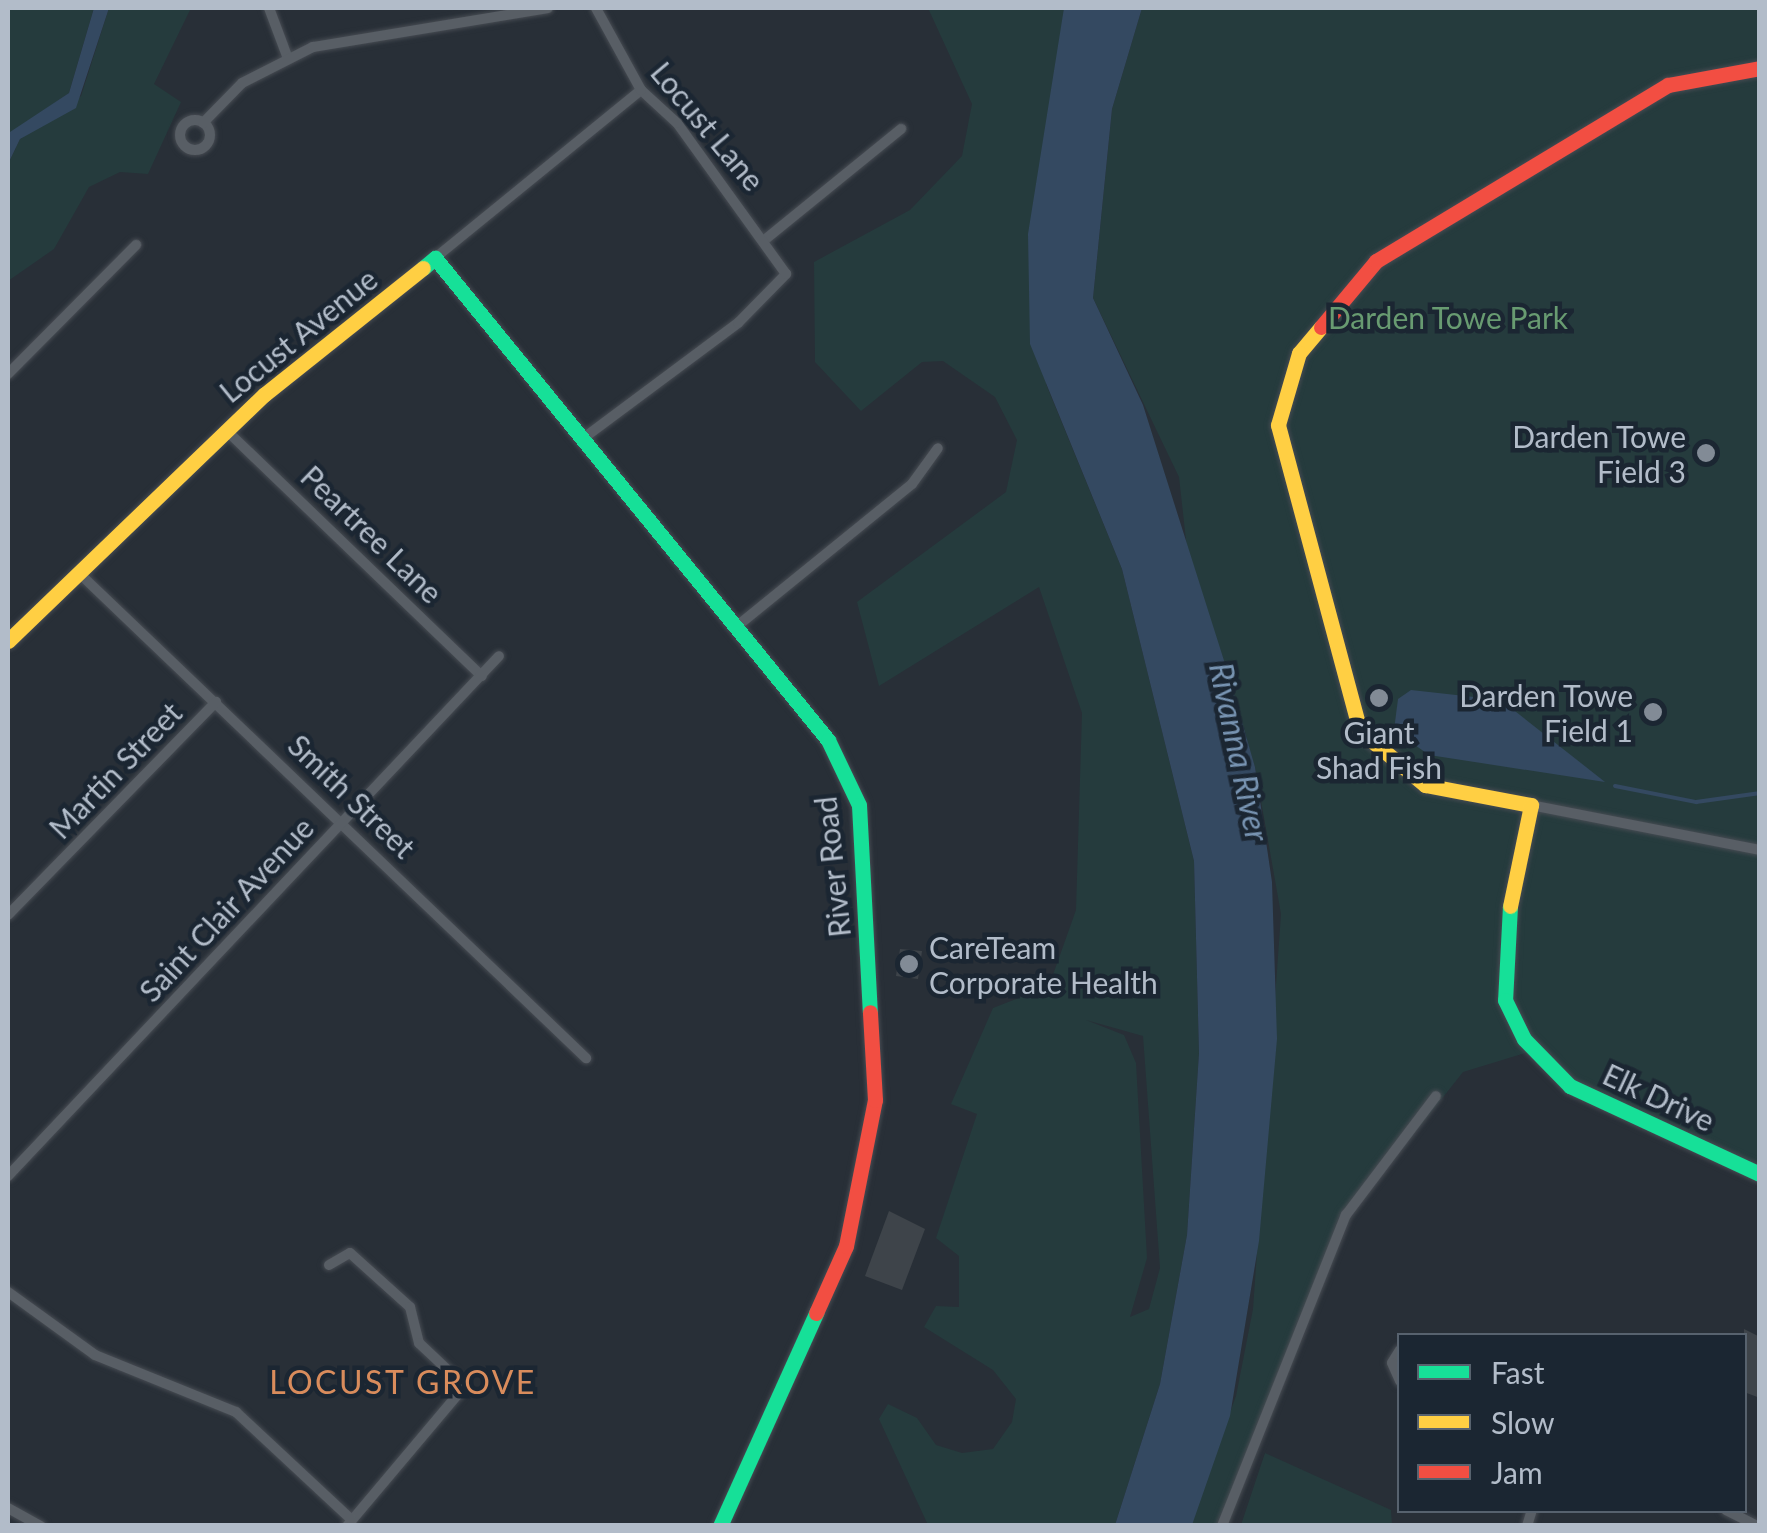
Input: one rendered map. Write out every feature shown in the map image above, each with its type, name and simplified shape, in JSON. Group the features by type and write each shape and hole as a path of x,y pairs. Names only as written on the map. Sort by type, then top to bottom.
{"street":[{"path":"269,8 288,56"},
{"path":"204,123 242,83 288,56 548,8"},
{"name":"Locust Lane","path":"581,440 738,323 786,274 767,238 641,90 603,10"},
{"path":"1760,68 1668,85 1399,246 1336,300 1283,391 1284,472 1360,731 1425,785 1760,850"},
{"name":"Locust Avenue","path":"8,641 226,430 641,90"},
{"path":"767,238 901,129"},
{"path":"8,374 136,245"},
{"name":"River Road","path":"435,258 828,740 859,805 876,1100 846,1246 720,1526"},
{"name":"Peartree Lane","path":"226,430 482,676"},
{"path":"736,627 912,484 938,448"},
{"name":"Smith Street","path":"79,573 586,1058"},
{"name":"Saint Clair Avenue","path":"8,1176 500,656"},
{"name":"Martin Street","path":"8,915 216,702"},
{"name":"Elk Drive","path":"1531,805 1500,966 1505,1000 1541,1062 1570,1086 1760,1174"},
{"path":"1222,1526 1338,1233 1436,1096"},
{"path":"8,1292 95,1356 227,1406 349,1523 458,1384 419,1343 410,1306 350,1253 329,1265"},
{"path":"8,1508 40,1526"},
{"path":"1732,1513 1758,1526"}],"green space":[{"path":"94,8 69,93 8,135 8,10"},
{"path":"109,8 191,8 154,84 181,102 148,174 120,172 89,187 54,249 8,281 8,164 20,139 81,96"},
{"path":"928,8 1064,8 1046,384 1122,569 1194,861 1199,1053 1187,1235 1160,1384 1115,1525 928,1525 879,1419 888,1404 917,1418 936,1445 962,1453 993,1449 1012,1422 1016,1399 993,1370 924,1327 936,1306 959,1307 959,1256 936,1238 977,1114 951,1104 993,1008 1049,986 1076,910 1082,713 1039,587 879,686 857,602 1006,492 1017,440 995,397 943,361 922,362 861,411 815,362 814,262 910,210 962,156 972,104","holes":["1086,1020 1143,1036 1160,1268 1149,1309 1130,1317 1147,1258 1136,1063 1124,1035"]},
{"name":"Darden Towe Park","path":"1142,8 1759,8 1759,1173 1578,1092 1532,1051 1463,1072 1350,1215 1222,1525 1189,1525 1236,1396 1253,1309 1281,914 1255,767 1187,549 1179,477 1093,298 1112,109"},
{"path":"1265,1453 1391,1510 1392,1525 1241,1525"}],"water":[{"path":"94,8 109,8 76,108 20,139 8,164 10,132 69,93"},
{"name":"Rivanna River","path":"1064,8 1142,8 1112,109 1093,298 1143,405 1227,670 1255,767 1272,882 1277,1039 1259,1241 1230,1416 1192,1525 1115,1525 1160,1384 1187,1235 1199,1053 1194,861 1122,569 1030,344 1028,234"},
{"path":"1411,690 1501,700 1605,782 1429,755 1394,730 1398,699"}],"building":[{"name":"CareTeam Corporate Health","path":"900,949 922,951 918,979 896,976"},
{"path":"889,1211 925,1229 902,1290 865,1276"},
{"path":"1744,1329 1760,1337 1760,1398 1747,1393"}],"waterway":[{"path":"1615,786 1696,802 1760,793"}],"traffic: fast":[{"path":"423,268 435,258 828,740 859,805 870,1012"},
{"path":"1510,906 1505,1000 1524,1039 1570,1086 1760,1174"},
{"path":"720,1526 816,1313"}],"traffic: slow":[{"path":"8,641 265,394 423,268"},
{"path":"1321,327 1299,353 1278,425 1360,731 1425,785 1531,805 1510,906"}],"traffic: jam":[{"path":"1321,327 1376,261 1668,85 1760,68"},
{"path":"816,1313 846,1246 875,1100 870,1012"}],"place":[{"name":"Darden Towe Field 3","path":"1706,453"},
{"name":"Giant Shad Fish","path":"1379,698"},
{"name":"Darden Towe Field 1","path":"1653,712"},
{"name":"CareTeam Corporate Health","path":"909,964"}],"district":[{"name":"LOCUST GROVE","path":"403,1382"}]}
